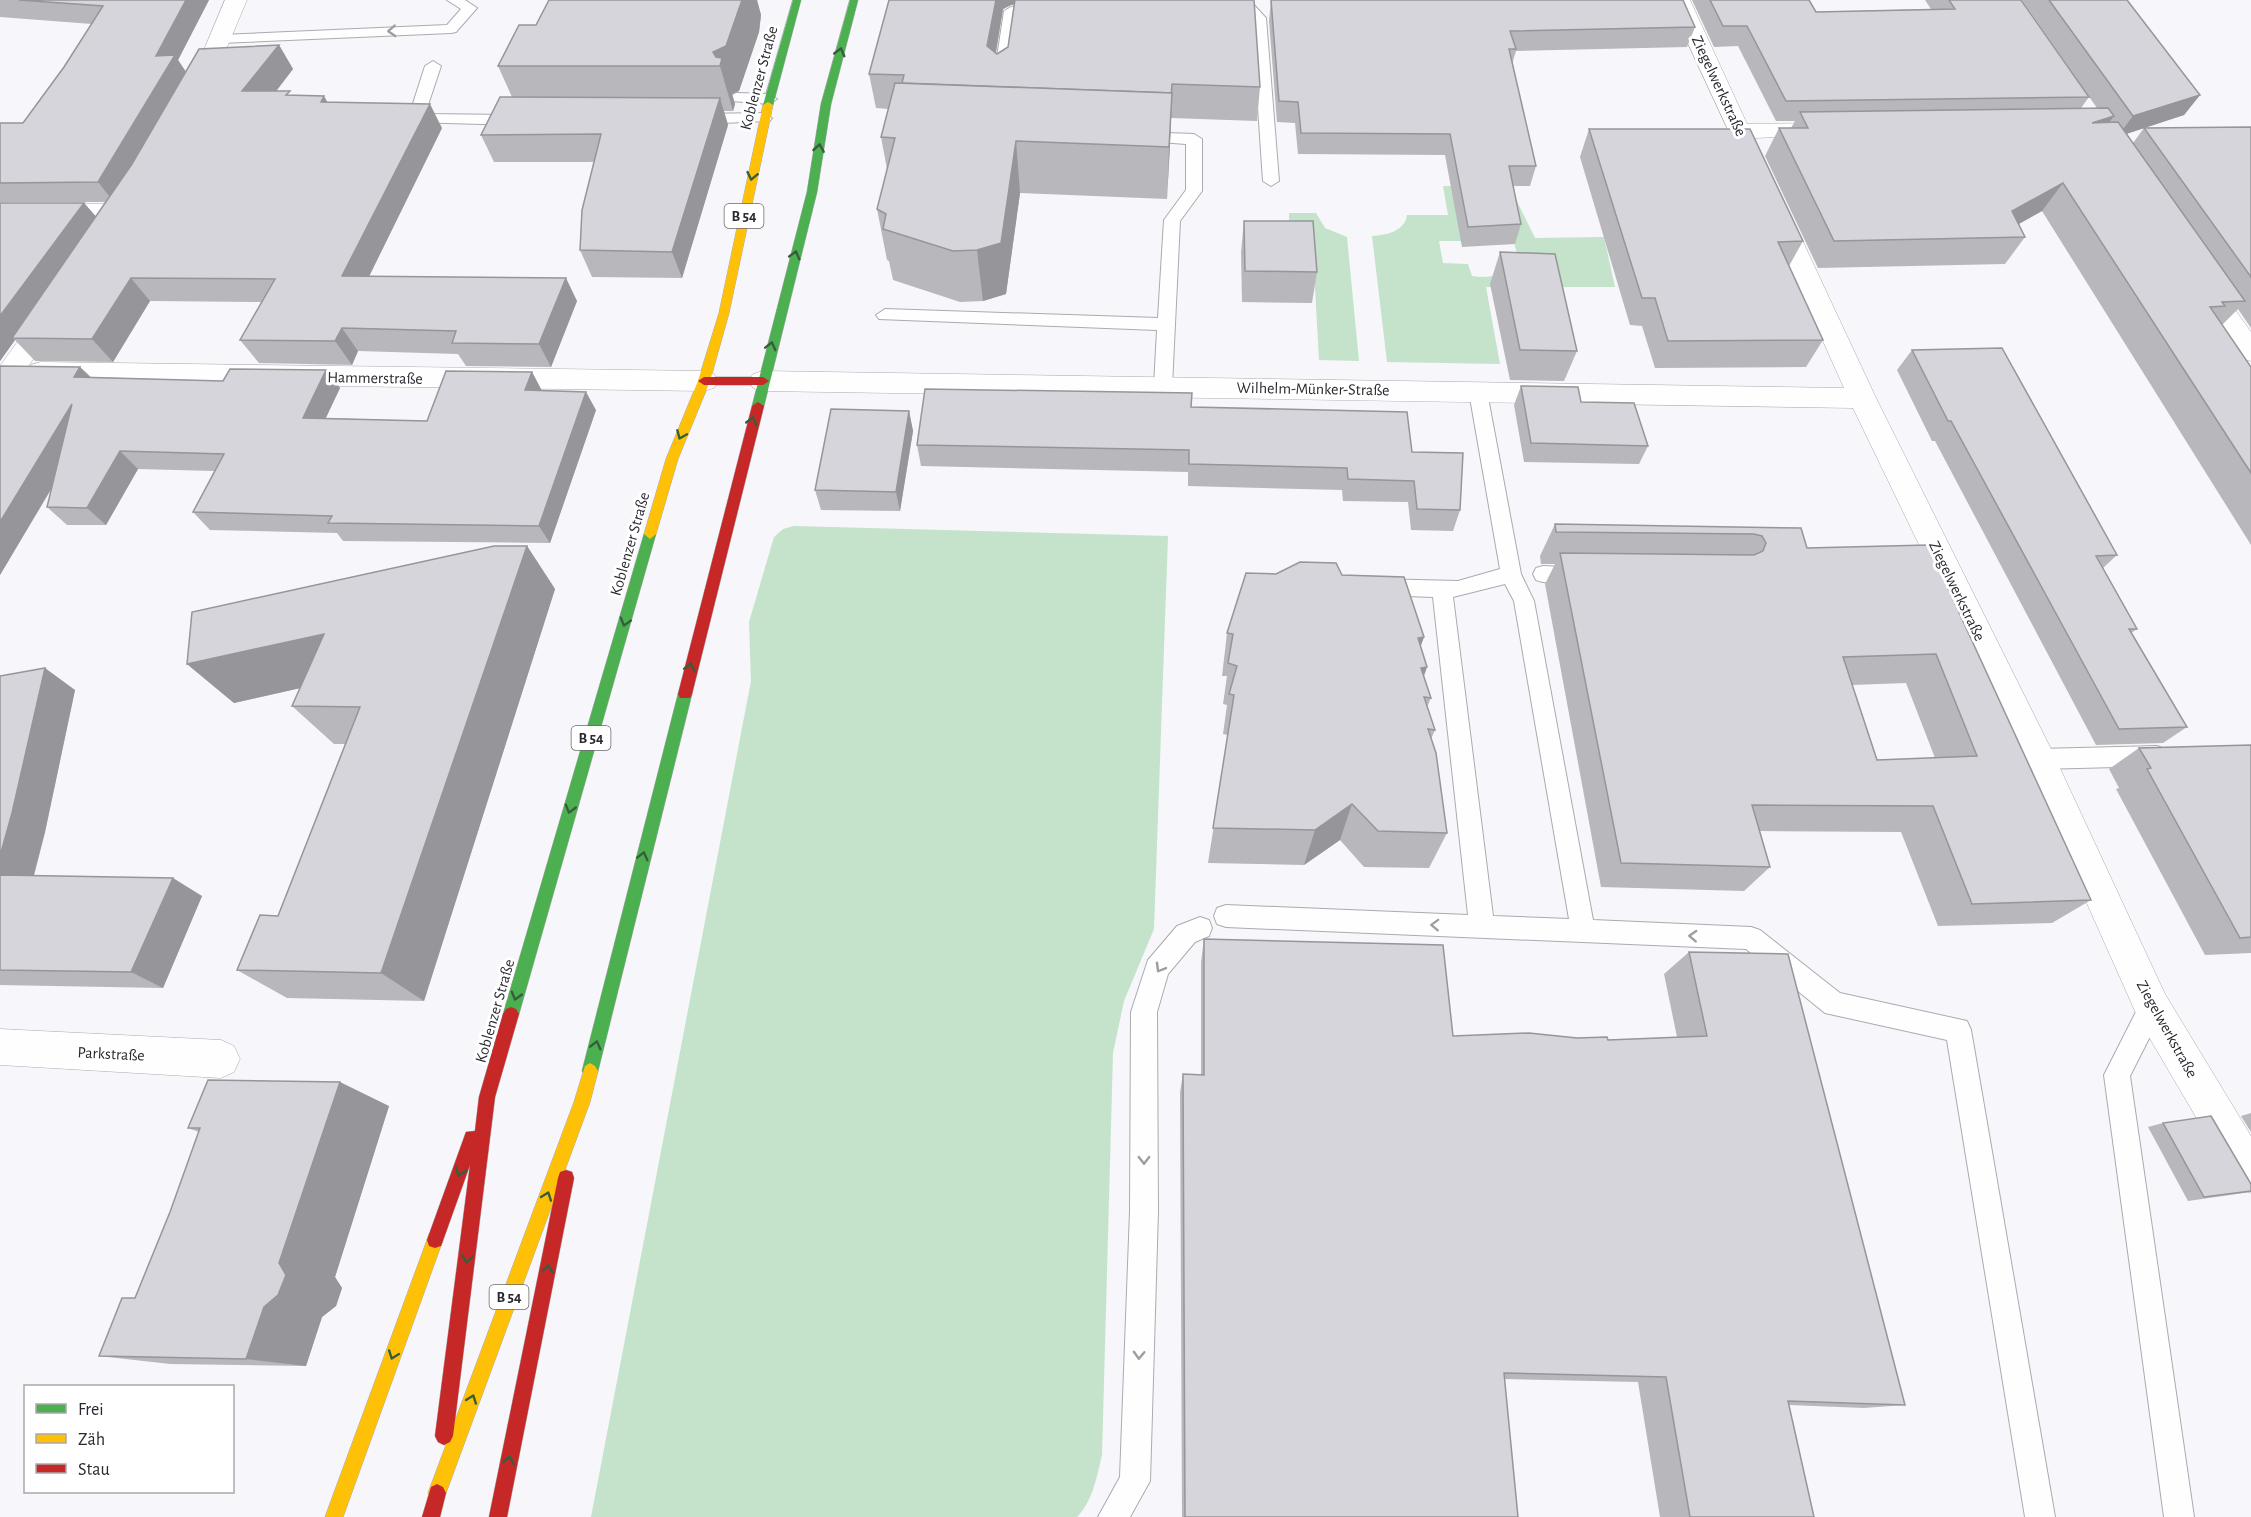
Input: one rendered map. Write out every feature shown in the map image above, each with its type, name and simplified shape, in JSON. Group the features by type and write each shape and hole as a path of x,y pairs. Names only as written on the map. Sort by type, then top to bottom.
{"main road":[{"name":"B 54","path":"431,1517 437,1493 582,1102 812,192 826,104 854,0"},
{"name":"Koblenzer Straße","path":"334,1517 487,1097 672,459 704,381 724,313 764,118 794,2"},
{"path":"704,381 763,381"},
{"name":"Koblenzer Straße","path":"437,1493 487,1097"},
{"path":"498,1517 582,1102"}],"street":[{"path":"182,110 220,39 236,0"},
{"name":"Ziegelwerkstraße","path":"1678,0 1862,398 2039,759 2152,1007 2251,1173"},
{"path":"1740,131 1846,130"},
{"path":"0,212 122,211"},
{"path":"2190,264 2251,352"},
{"path":"5,379 63,297"},
{"name":"Hammerstraße","path":"5,379 704,381"},
{"name":"Wilhelm-Münker-Straße","path":"763,381 1862,398"},
{"name":"Parkstraße","path":"0,1047 221,1059"}],"lane":[{"path":"220,39 451,29 470,8 454,0"},
{"path":"1001,81 1011,11 1077,0"},
{"path":"1249,4 1259,18 1271,182"},
{"path":"433,66 416,119 536,120"},
{"path":"736,98 769,99"},
{"path":"683,119 764,118"},
{"path":"1123,137 1194,139 1194,190 1172,220 1162,386"},
{"path":"885,315 1167,324"},
{"path":"1478,392 1511,574 1524,601 1583,931"},
{"path":"1362,586 1458,589 1511,574"},
{"path":"1543,574 1602,574"},
{"path":"1442,589 1482,927"},
{"path":"2039,759 2180,755"},
{"path":"1226,916 1751,938 1834,1004 1958,1030 2040,1517"},
{"path":"1113,1517 1135,1481 1144,1210 1144,1012 1157,968 1186,934 1200,928"},
{"path":"2152,1007 2117,1075 2180,1517"}],"green space":[{"path":"1443,186 1510,187 1535,238 1604,237 1615,287 1486,287 1500,364 1387,362 1372,236 1384,235 1399,228 1403,225 1407,215 1448,215","holes":["1508,214 1520,268 1491,276 1472,276 1468,264 1443,263 1439,241 1464,241"]},
{"path":"1289,213 1316,213 1325,228 1347,237 1359,361 1319,360 1313,251 1289,222"},
{"path":"794,526 1168,536 1154,929 1124,1001 1113,1053 1102,1455 1091,1496 1077,1517 591,1517 751,681 749,622 774,537 783,529"}],"building":[{"path":"19,0 186,0 156,56 175,55 98,182 0,183 0,123 23,123 64,67 103,6"},
{"path":"549,0 742,0 726,46 713,52 716,57 722,58 720,66 498,66 519,25 536,25"},
{"path":"889,0 996,0 987,46 997,54 1008,47 1015,0 1254,0 1260,87 1172,84 1171,93 902,83 904,75 869,74"},
{"path":"1271,0 1683,0 1695,27 1510,31 1516,49 1509,49 1536,166 1509,166 1521,224 1468,227 1450,134 1301,133 1298,102 1279,101"},
{"path":"1710,0 1809,0 1816,12 1955,9 1949,0 2021,0 2089,97 1786,101 1747,26 1723,26"},
{"path":"2049,0 2127,0 2200,95 2133,116"},
{"path":"279,45 242,91 290,91 286,95 324,96 321,102 430,104 342,276 566,278 539,344 452,343 456,331 342,328 335,341 240,340 275,279 131,278 92,339 12,338 132,164 199,49"},
{"path":"895,83 1172,93 1169,147 1016,141 1001,243 977,250 953,251 883,229 886,214 877,209 895,138 881,137"},
{"path":"500,97 720,98 672,252 580,250 582,210 601,134 481,135"},
{"path":"2108,108 2114,116 2092,123 2118,122 2245,301 2222,302 2225,306 2210,307 2251,367 2251,473 2063,183 2012,211 2025,237 1834,241 1779,128 1808,128 1800,112"},
{"path":"2251,127 2251,277 2144,128"},
{"path":"1589,129 1750,129 1803,241 1778,242 1823,340 1668,341 1655,298 1642,298"},
{"path":"0,203 84,203 0,316"},
{"path":"1244,221 1313,221 1317,272 1245,271"},
{"path":"1500,252 1555,254 1577,351 1520,350"},
{"path":"2002,348 2117,555 2096,556 2137,629 2129,629 2187,727 2119,729 1951,421 1948,421 1912,350"},
{"path":"0,366 80,367 74,377 223,381 230,369 326,370 303,418 427,421 446,371 532,372 525,390 586,392 539,526 328,523 332,516 193,512 224,454 120,451 87,508 47,507 72,404 0,522"},
{"path":"1521,386 1578,387 1581,402 1634,403 1648,446 1531,443"},
{"path":"925,389 1192,393 1191,407 1407,412 1412,452 1463,453 1460,510 1417,509 1414,481 1348,479 1347,468 1189,464 1189,450 917,445"},
{"path":"831,409 909,411 896,492 815,490"},
{"path":"1555,524 1801,528 1807,548 1928,545 2091,900 1972,904 1933,806 1752,805 1770,867 1621,863 1560,553 1754,555 1763,551 1766,543 1762,536 1754,534 1556,532","holes":["1936,654 1977,756 1877,760 1843,657"]},
{"path":"494,546 527,546 381,973 237,970 260,915 278,916 360,707 292,706 324,634 187,664 192,612"},
{"path":"1300,562 1336,563 1342,575 1404,577 1424,637 1418,638 1427,667 1421,668 1431,698 1424,697 1435,730 1428,729 1436,753 1447,833 1378,831 1352,804 1315,830 1213,828 1234,695 1229,694 1237,666 1228,663 1233,634 1227,633 1246,573 1276,574"},
{"path":"45,668 12,813 0,856 0,676"},
{"path":"2251,745 2251,937 2240,938 2147,769 2151,768 2139,748"},
{"path":"0,875 173,878 131,972 0,970"},
{"path":"1204,939 1443,945 1453,1036 1529,1033 1577,1038 1607,1037 1608,1040 1707,1036 1689,952 1788,954 1905,1405 1788,1401 1814,1517 1690,1517 1666,1377 1504,1373 1518,1517 1185,1517 1183,1074 1204,1075"},
{"path":"208,1080 340,1082 279,1263 286,1275 278,1295 264,1307 246,1359 99,1356 122,1298 135,1298 170,1212 200,1128 188,1128"},
{"path":"2211,1116 2251,1184 2251,1191 2204,1197 2163,1123"}],"traffic: fast":[{"path":"768,105 797,0"},
{"path":"758,406 812,192 826,104 854,0"},
{"path":"511,1014 650,534"},
{"path":"590,1071 685,694"}],"traffic: slow":[{"path":"650,534 672,459 704,381 724,313 768,105"},
{"path":"437,1493 582,1102 590,1071"},
{"path":"334,1517 435,1240"}],"traffic: jam":[{"path":"704,381 763,381"},
{"path":"685,694 758,406"},
{"path":"444,1436 487,1097 511,1014"},
{"path":"435,1240 472,1138"},
{"path":"498,1517 566,1178"},
{"path":"431,1517 437,1493"}]}
